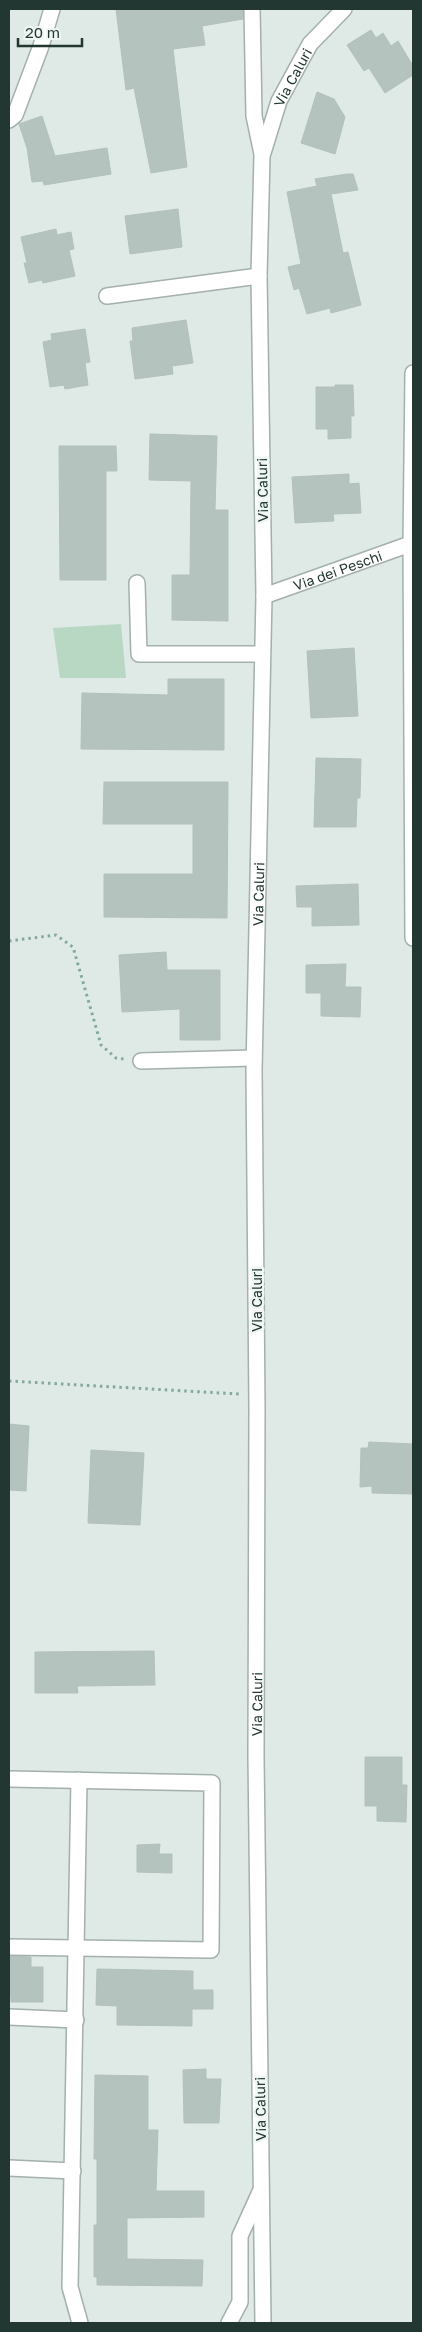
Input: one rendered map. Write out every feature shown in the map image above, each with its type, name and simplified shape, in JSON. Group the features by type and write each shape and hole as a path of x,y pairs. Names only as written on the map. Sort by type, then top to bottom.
{"street":[{"path":"9,120 15,116 52,9"},
{"name":"Via Caluri","path":"252,9 254,116 262,156 259,276 264,596 254,1058 257,1395 256,1757 263,2323"},
{"name":"Via Caluri","path":"262,156 279,101 310,44 344,9"},
{"path":"108,296 259,276"},
{"path":"413,373 413,938"},
{"name":"Via dei Peschi","path":"264,596 412,543"},
{"path":"137,584 139,654 262,654"},
{"path":"142,1061 254,1058"},
{"path":"9,1779 212,1783 211,1950 77,1950 9,1947"},
{"path":"79,1780 70,2287 80,2323"},
{"path":"9,2017 76,2020"},
{"path":"9,2168 72,2171"},
{"path":"229,2323 240,2302 240,2236 261,2188"}],"path":[{"path":"9,941 56,935 73,947 101,1045 116,1058 142,1061"},
{"path":"9,1381 257,1395"}],"green space":[{"path":"121,624 126,678 60,678 53,628"}],"building":[{"path":"116,9 243,9 243,19 202,26 205,45 173,49 187,167 151,173 134,88 126,90"},
{"path":"371,30 376,38 383,33 391,46 398,41 413,66 413,75 385,93 369,68 364,71 347,45"},
{"path":"317,92 334,99 345,117 335,154 301,143"},
{"path":"42,116 55,156 107,148 111,174 44,185 43,181 32,182 27,148 19,124"},
{"path":"353,174 358,190 331,194 343,253 348,252 361,305 331,313 330,308 307,314 299,288 294,290 288,267 301,264 287,192 317,186 315,179"},
{"path":"178,209 182,247 130,254 125,216"},
{"path":"56,229 57,235 71,232 74,249 69,250 75,276 43,283 42,280 29,283 21,237"},
{"path":"186,320 193,363 172,366 173,374 135,379 130,341 133,341 132,328"},
{"path":"85,329 90,362 85,363 88,385 65,389 64,385 50,387 43,342 52,340 51,334"},
{"path":"335,385 353,385 354,416 351,416 351,438 328,439 328,429 316,429 316,387 335,387"},
{"path":"150,434 217,436 215,510 228,510 228,621 172,620 172,575 190,575 191,481 149,480"},
{"path":"59,446 116,446 117,471 106,471 106,580 60,580"},
{"path":"349,474 349,484 359,483 361,513 333,514 334,521 295,523 292,477"},
{"path":"354,648 358,716 311,718 307,651"},
{"path":"168,679 224,679 224,750 81,749 82,693 168,695"},
{"path":"316,758 361,759 360,798 357,798 356,827 314,827"},
{"path":"104,782 228,782 227,918 104,917 104,874 193,874 193,824 103,824"},
{"path":"358,884 359,925 312,926 312,907 297,907 296,886"},
{"path":"166,952 167,970 220,970 220,1040 180,1040 180,1009 122,1012 119,955"},
{"path":"346,964 345,987 361,987 360,1017 321,1016 321,993 306,993 306,965"},
{"path":"9,1424 29,1426 26,1491 9,1490"},
{"path":"369,1442 413,1444 413,1494 372,1493 372,1486 360,1487 361,1448 368,1448"},
{"path":"91,1450 144,1453 140,1525 88,1523"},
{"path":"154,1651 155,1685 77,1686 78,1693 35,1693 35,1652"},
{"path":"365,1757 402,1757 402,1785 407,1785 406,1822 377,1821 377,1806 365,1806"},
{"path":"160,1844 159,1854 172,1854 172,1873 137,1872 137,1845"},
{"path":"9,1956 31,1957 31,1967 43,1967 43,2002 11,2002"},
{"path":"97,1969 193,1971 193,1990 213,1990 213,2009 192,2009 192,2026 117,2025 117,2006 96,2005"},
{"path":"206,2069 206,2079 221,2079 219,2123 184,2123 183,2070"},
{"path":"95,2075 148,2076 148,2130 158,2130 156,2191 204,2191 204,2217 127,2218 127,2259 203,2260 202,2286 97,2285 97,2277 94,2277 94,2225 97,2225 97,2159 94,2159"}]}
